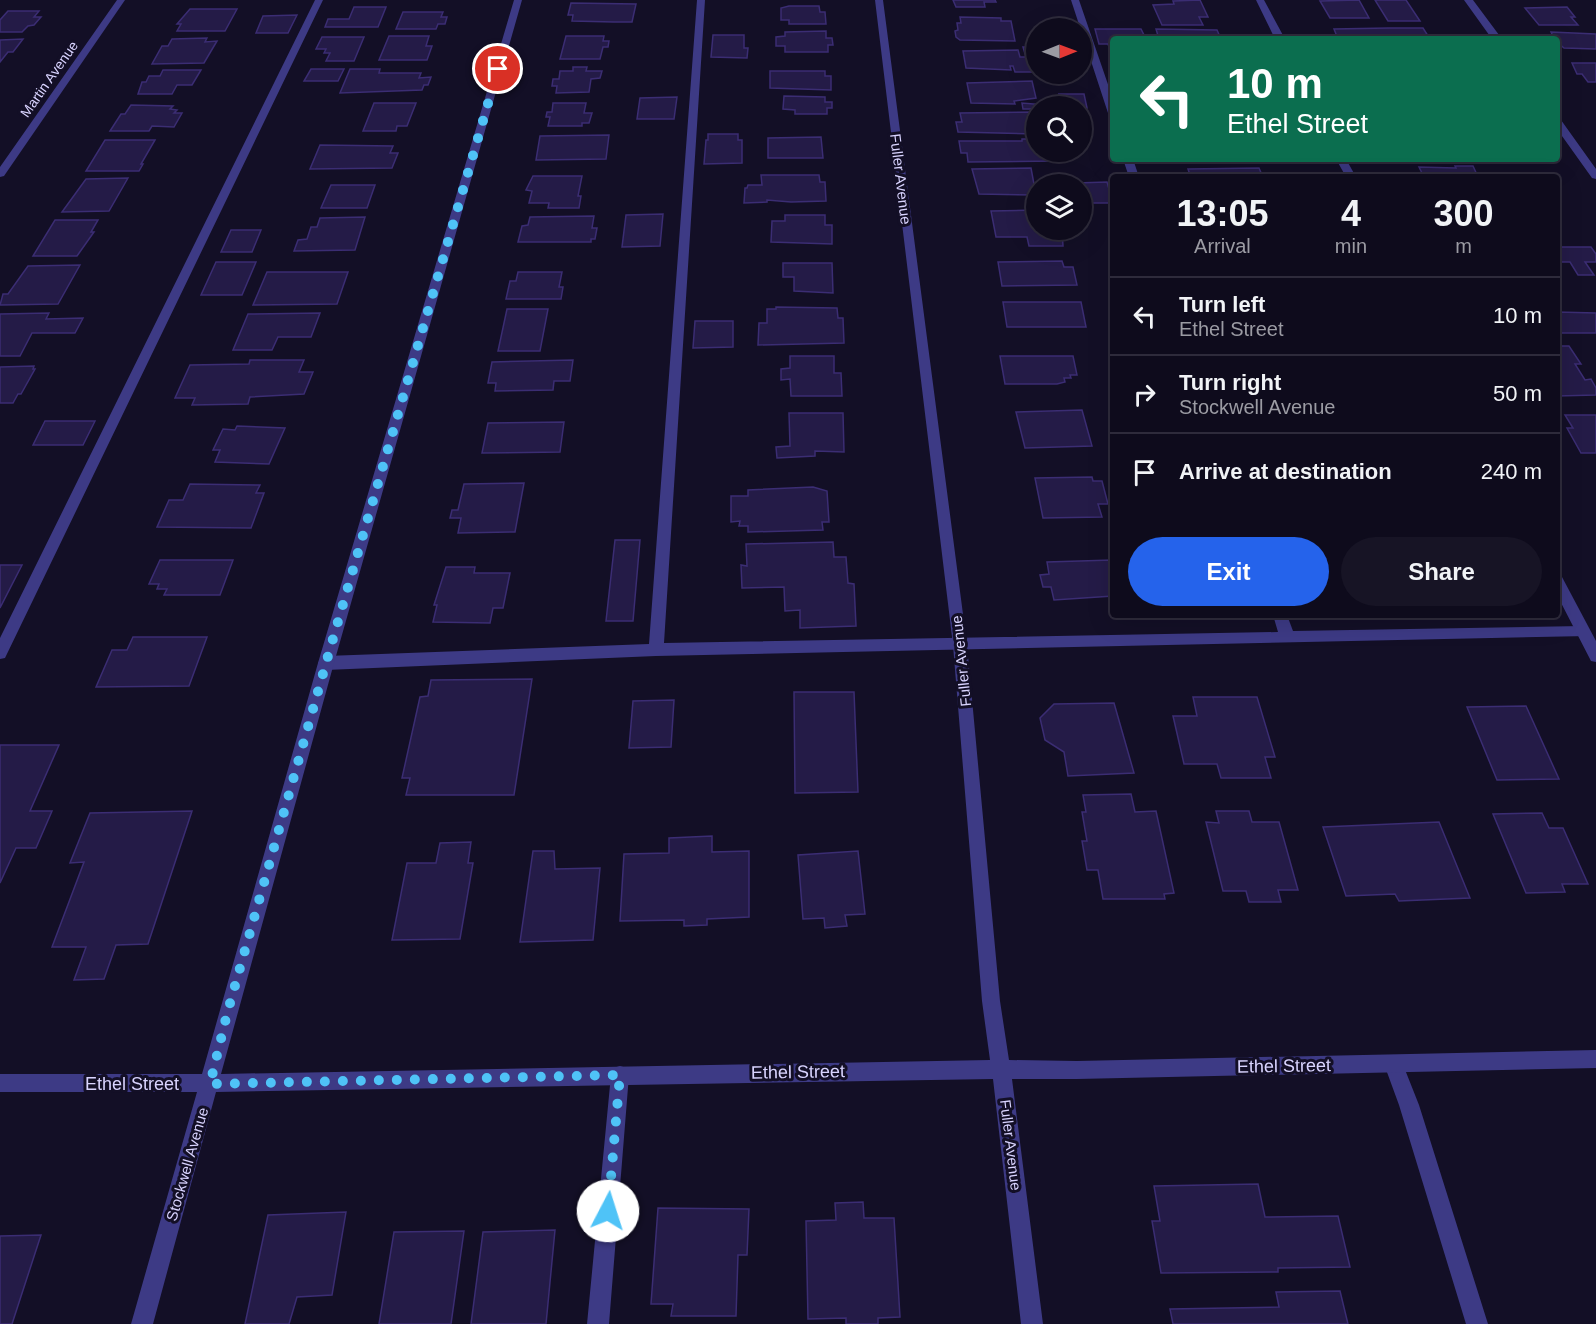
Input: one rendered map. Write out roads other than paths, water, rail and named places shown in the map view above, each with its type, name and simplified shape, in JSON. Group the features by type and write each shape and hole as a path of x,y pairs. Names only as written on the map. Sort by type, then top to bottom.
{"street":[{"name":"Martin Avenue","path":"0,174 121,0"},
{"path":"0,653 319,0"},
{"name":"Stockwell Avenue","path":"142,1324 326,663 518,0"},
{"path":"656,650 701,0"},
{"name":"Fuller Avenue","path":"879,0 960,645 991,1001 1032,1324"},
{"path":"1075,0 1110,104"},
{"path":"1260,0 1278,36"},
{"path":"1468,0 1495,36"},
{"path":"1560,127 1596,176"},
{"path":"1560,587 1596,656"},
{"path":"1281,618 1287,636"},
{"path":"326,663 656,650 1583,632"},
{"name":"Ethel Street","path":"0,1083 210,1084 1596,1059"},
{"path":"1393,1064 1477,1324"},
{"path":"598,1324 620,1075"}]}
